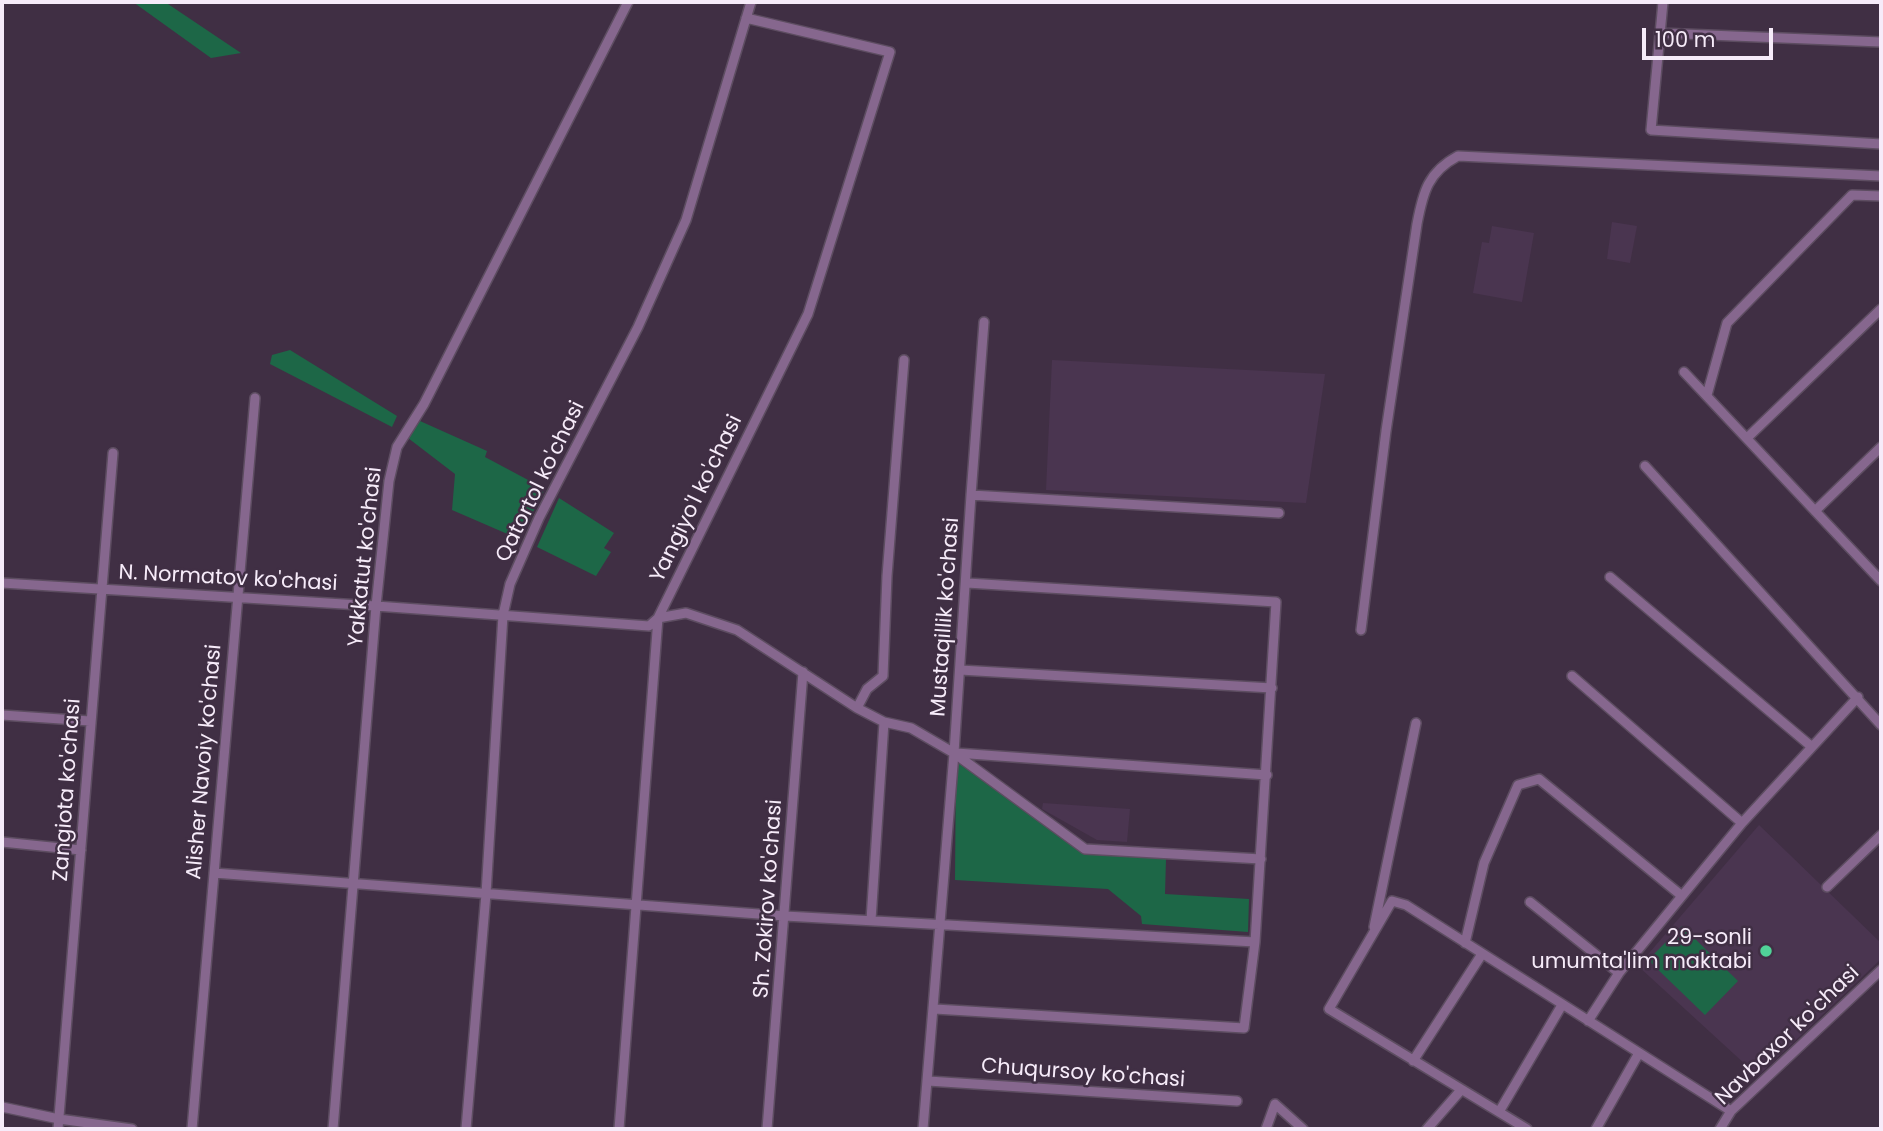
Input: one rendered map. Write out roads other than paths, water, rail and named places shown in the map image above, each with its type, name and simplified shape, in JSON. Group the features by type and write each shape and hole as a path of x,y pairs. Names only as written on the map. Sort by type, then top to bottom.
{"street":[{"name":"Yakkatut ko'chasi","path":"334,1129 388,481 397,447 424,404 628,2"},
{"name":"Qatortol ko'chasi","path":"466,1129 486,894 503,615 510,584 538,518 638,327 686,220 751,2"},
{"path":"1663,2 1651,130 1881,144"},
{"name":"Yangiyo'l ko'chasi","path":"619,1129 658,618 808,314 890,52 746,18"},
{"path":"1660,33 1881,42"},
{"path":"1361,630 1386,431 1417,224 1422,199 1441,165 1458,156 1881,176"},
{"path":"1707,395 1727,323 1852,194 1881,196"},
{"path":"1747,438 1881,309"},
{"path":"971,495 984,322"},
{"path":"857,708 867,689 883,676 887,576 904,360"},
{"path":"1684,372 1881,580"},
{"name":"Alisher Navoiy ko'chasi","path":"192,1129 255,398"},
{"path":"1815,510 1881,447"},
{"name":"Zangiota ko'chasi","path":"58,1129 113,453"},
{"path":"1645,466 1881,725"},
{"name":"Mustaqillik ko'chasi","path":"923,1129 942,923 971,495 1279,513"},
{"path":"1610,577 1812,747"},
{"name":"N. Normatov ko'chasi","path":"2,583 649,626 658,618"},
{"path":"935,1009 1244,1028 1255,942 1276,602 967,583"},
{"path":"658,618 686,613 737,630 857,708 884,722 911,728 954,753 1084,849 1261,859"},
{"path":"960,670 1272,688"},
{"name":"Sh. Zokirov ko'chasi","path":"767,1129 803,672"},
{"path":"1572,676 1742,823"},
{"path":"1588,1021 1619,973 1742,823 1858,697"},
{"path":"2,715 90,720"},
{"path":"871,920 884,722"},
{"path":"1372,935 1416,723"},
{"path":"954,753 1267,775"},
{"path":"1465,943 1484,863 1518,785 1539,779 1682,896"},
{"path":"1827,887 1881,835"},
{"path":"2,842 81,850"},
{"path":"214,873 785,916 1255,942"},
{"path":"1527,1129 1329,1009 1392,901 1406,905 1731,1111"},
{"path":"1530,902 1619,973"},
{"path":"1413,1061 1482,954"},
{"name":"Navbaxor ko'chasi","path":"1720,1129 1731,1111 1881,970"},
{"path":"1499,1112 1562,1005"},
{"path":"1596,1129 1639,1053"},
{"name":"Chuqursoy ko'chasi","path":"928,1081 1237,1101"},
{"path":"1427,1129 1461,1090"},
{"path":"1266,1129 1275,1104 1303,1129"},
{"path":"2,1107 59,1119 132,1129"}],"place":[{"name":"29-sonli umumta'lim maktabi","path":"1766,951"}]}
